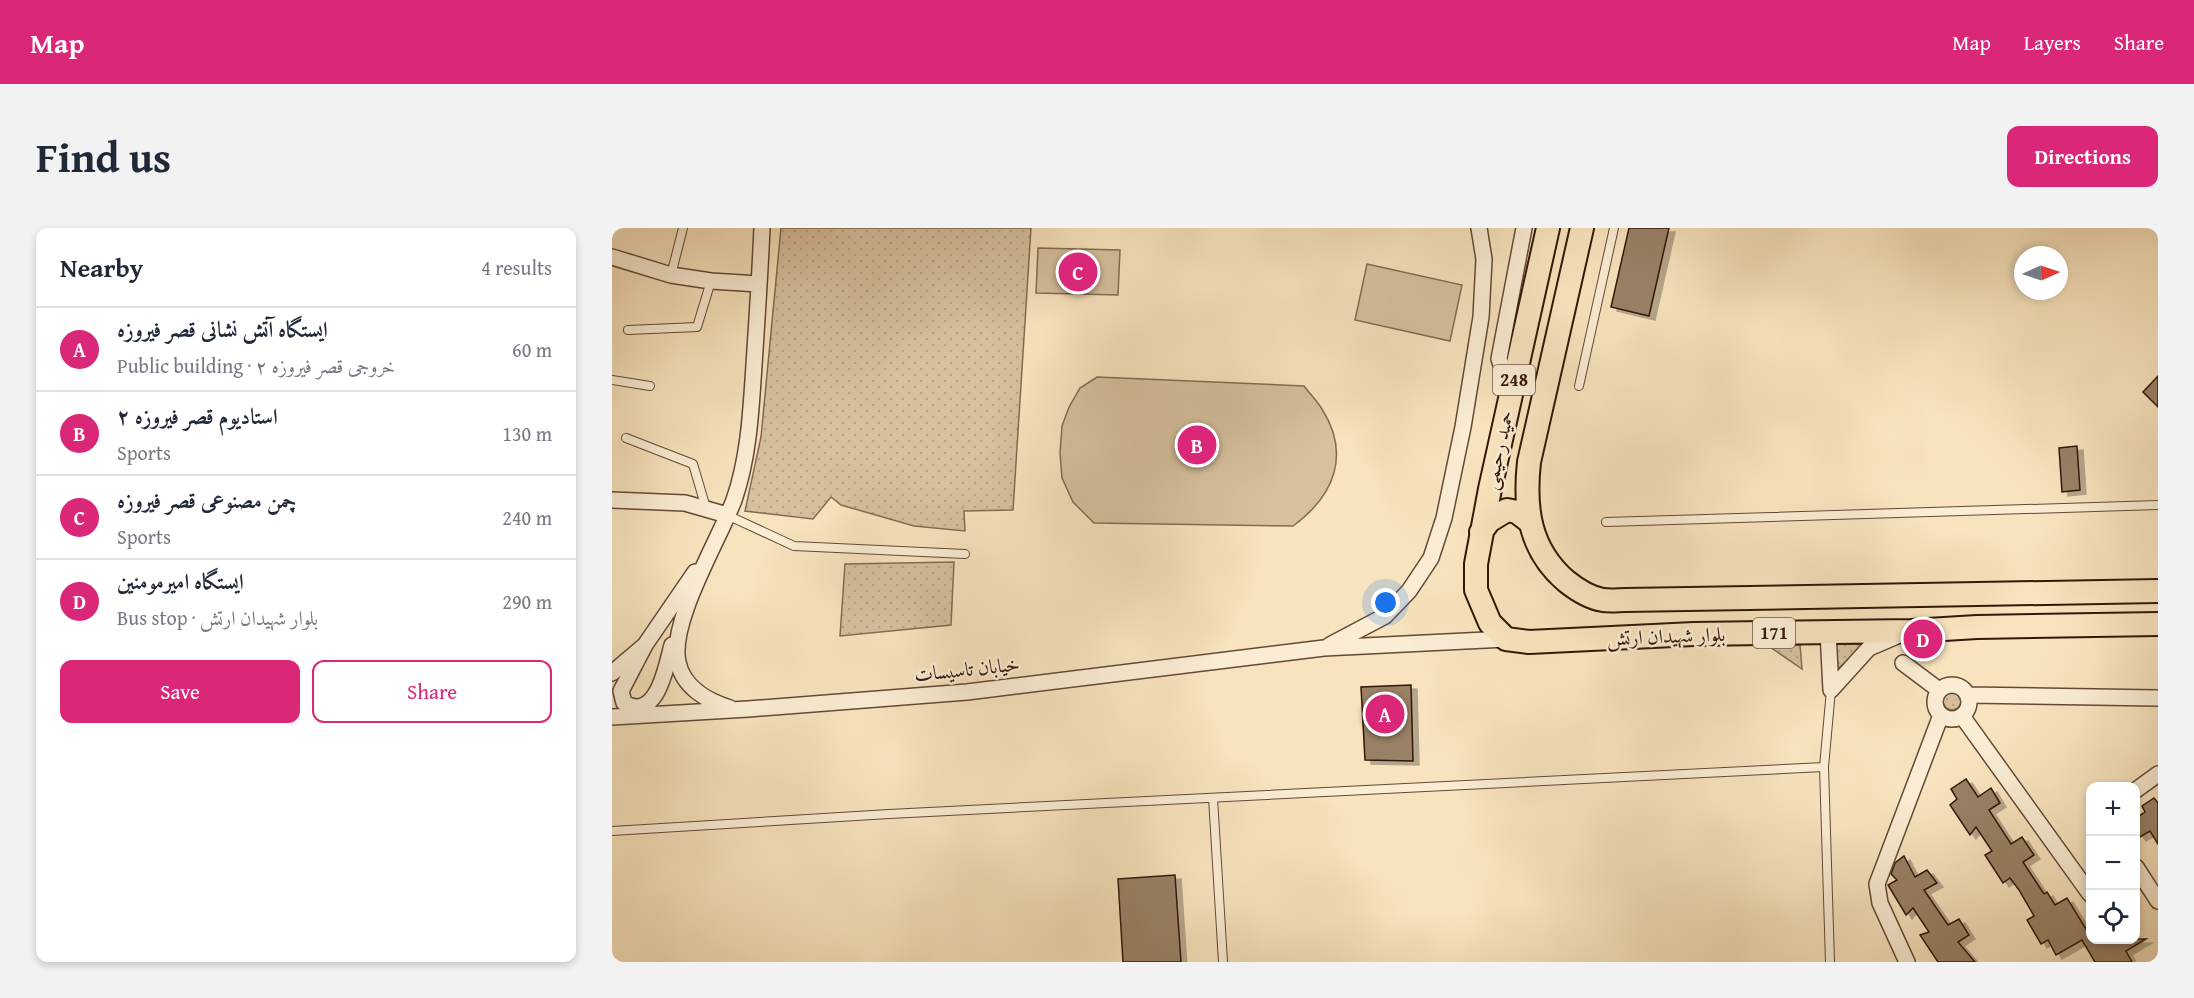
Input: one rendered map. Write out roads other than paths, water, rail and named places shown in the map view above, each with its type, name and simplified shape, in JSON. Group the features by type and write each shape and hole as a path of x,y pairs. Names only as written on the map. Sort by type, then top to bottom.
{"main road":[{"name":"حمید رحیمی","path":"1481,532 1548,228"},
{"name":"حمید رحیمی","path":"1530,522 1526,485 1529,462 1582,228"},
{"path":"1506,639 1490,623 1476,590 1476,564 1481,532 1489,521 1507,510 1517,512 1530,522"},
{"name":"بلوار شهیدان ارتش","path":"1530,522 1537,545 1556,572 1575,589 1601,600 2158,591"},
{"path":"1626,600 1640,607 1645,612 1647,620 1643,630 1635,637"},
{"name":"بلوار شهیدان ارتش","path":"1506,639 1528,642 1977,627 2158,624"}],"street":[{"path":"712,547 645,645 621,691 624,703 633,708 640,709 656,693 677,633 727,516 742,470 751,414 762,228"},
{"path":"1324,648 1385,616 1409,591 1431,558 1444,518 1464,427 1481,317 1484,259 1479,228"},
{"path":"1511,395 1499,359 1524,228"},
{"path":"612,257 671,275 711,281 759,284"},
{"path":"612,500 685,503 727,516"},
{"path":"1831,690 1869,648 1911,631"},
{"path":"1828,632 1831,690"},
{"path":"677,633 677,661 684,678 697,692 713,703 730,709 747,709"},
{"name":"خیابان تاسیسات","path":"612,717 967,692 1324,648 1506,639"},
{"path":"612,673 645,645"},
{"path":"1903,663 1939,690"},
{"path":"1956,684 1966,690 1968,695 1969,707 1962,716 1951,719 1941,715 1935,706 1939,690 1944,686 1956,684"},
{"path":"1968,695 2157,699"},
{"path":"1907,962 1880,903 1877,884 1941,715"},
{"path":"1962,716 2088,890"},
{"path":"2140,787 2158,774"},
{"path":"2140,873 2158,902"}],"lane":[{"path":"671,275 683,228"},
{"path":"1579,386 1614,228"},
{"path":"628,330 697,327 711,281"},
{"path":"612,380 650,387"},
{"path":"626,438 693,464 706,509"},
{"path":"1606,522 2158,505"},
{"path":"727,516 794,546 965,554"},
{"path":"1830,962 1824,766 1831,690"},
{"path":"612,831 878,814 1824,766"},
{"path":"1214,798 1223,962"}],"place":[{"name":"چمن مصنوعی قصر فیروزه","path":"1078,272"},
{"name":"استادیوم قصر فیروزه ۲","path":"1197,445"},
{"name":"ایستگاه امیرمومنین","path":"1923,639"},
{"name":"ایستگاه آتش نشانی قصر فیروزه","path":"1385,714"}]}
